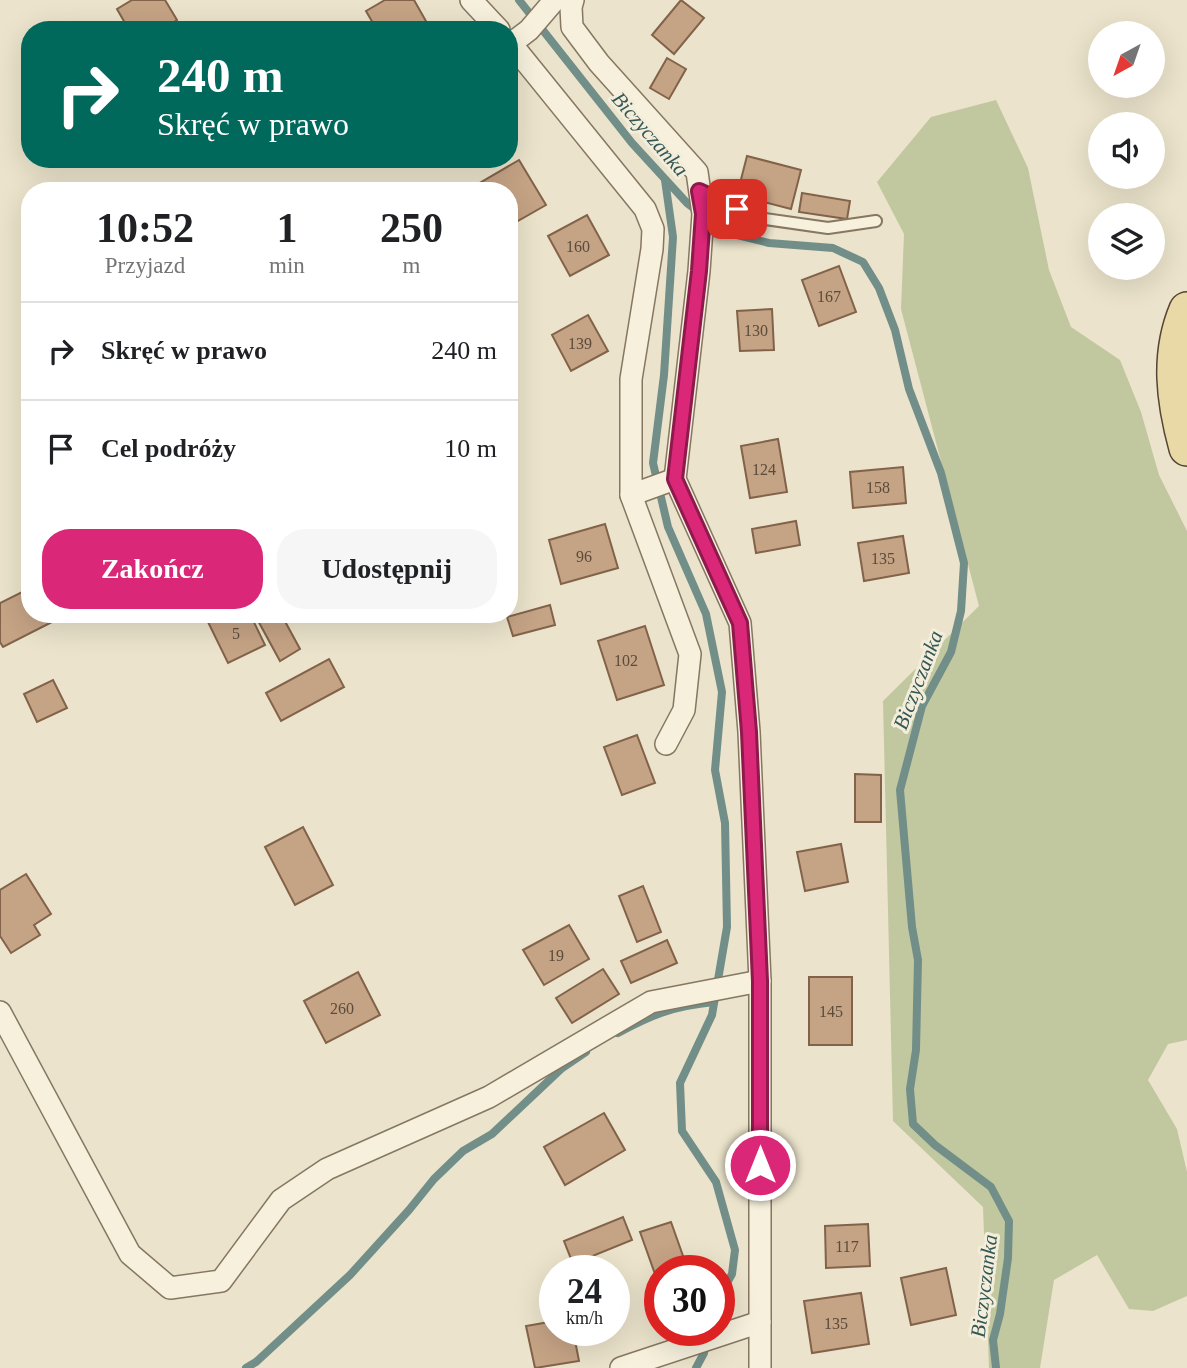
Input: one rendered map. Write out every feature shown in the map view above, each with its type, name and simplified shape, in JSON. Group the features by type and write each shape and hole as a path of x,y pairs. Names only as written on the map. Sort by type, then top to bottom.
{"main road":[{"path":"1187,310 1179,331 1174,371 1187,448"}],"street":[{"path":"471,0 491,21"},
{"path":"518,34 529,30 558,4 599,63 697,172 702,225 675,479 740,623 749,732 760,981 760,1368"},
{"path":"518,52 645,209 653,229 631,379 631,495 690,654 684,710 666,744"},
{"path":"631,495 675,479"},
{"path":"0,1012 130,1254 170,1288 221,1281 281,1200 327,1170 489,1097 651,1002 760,981"},
{"path":"621,1368 760,1322"}],"lane":[{"path":"699,191 758,218 828,228 876,221"}],"green space":[{"path":"996,100 1028,168 1049,270 1071,327 1120,360 1141,412 1159,475 1187,531 1187,1040 1168,1044 1148,1080 1177,1129 1187,1172 1187,1296 1153,1311 1129,1309 1097,1255 1054,1280 1040,1368 989,1368 983,1207 893,1121 883,701 979,606 901,309 904,234 877,182 931,117"}],"building":[{"path":"132,0 165,0 177,20 124,21 117,9"},
{"path":"385,0 414,0 426,21 372,21 366,11"},
{"path":"681,0 704,18 674,54 652,35"},
{"path":"667,58 686,69 669,99 650,88"},
{"path":"747,156 801,170 791,209 737,195"},
{"path":"518,161 546,205 518,221 518,182 481,182 505,168 518,168"},
{"path":"802,193 850,201 847,219 799,212"},
{"path":"587,215 609,255 570,276 548,236"},
{"path":"839,266 856,312 819,326 802,280"},
{"path":"772,309 774,350 740,351 737,311"},
{"path":"588,315 608,351 571,371 552,335"},
{"path":"778,439 787,492 750,498 741,446"},
{"path":"903,467 906,503 853,508 850,472"},
{"path":"796,521 800,545 756,553 752,529"},
{"path":"605,524 618,568 561,584 549,540"},
{"path":"903,536 909,573 864,581 858,543"},
{"path":"21,592 21,623 50,623 3,647 0,642 0,603"},
{"path":"550,605 555,625 513,636 509,623 518,623 518,614"},
{"path":"208,623 254,623 265,645 228,663"},
{"path":"259,623 286,623 300,649 280,661"},
{"path":"645,626 664,685 617,700 598,641"},
{"path":"329,659 344,687 281,721 266,693"},
{"path":"53,680 67,708 37,722 24,694"},
{"path":"637,735 655,783 622,795 604,747"},
{"path":"855,774 881,775 881,822 855,822"},
{"path":"303,827 333,885 295,905 265,847"},
{"path":"841,844 848,882 805,891 797,852"},
{"path":"26,874 51,914 34,925 40,935 11,953 0,936 0,890"},
{"path":"643,886 661,932 637,942 619,896"},
{"path":"569,925 589,959 544,985 523,950"},
{"path":"667,940 677,963 631,983 621,961"},
{"path":"603,969 619,994 572,1023 556,998"},
{"path":"358,972 380,1015 326,1043 304,1001"},
{"path":"809,977 852,977 852,1045 809,1045"},
{"path":"604,1113 625,1150 565,1185 544,1147"},
{"path":"623,1217 632,1240 595,1255 569,1255 564,1241"},
{"path":"671,1222 683,1255 648,1255 640,1232"},
{"path":"868,1224 870,1266 826,1268 825,1226"},
{"path":"946,1268 956,1315 911,1325 901,1278"},
{"path":"861,1293 869,1344 812,1353 804,1301"},
{"path":"539,1324 539,1346 576,1346 579,1361 535,1368 526,1326"}],"waterway":[{"name":"Biczyczanka","path":"519,0 632,143 687,203 725,232 769,243 833,248 863,262 879,288 895,330 909,389 941,473 964,563 961,611 951,652 922,706 900,790 912,927 918,960 916,1050 910,1089 913,1124 935,1145 991,1187 1009,1221 1008,1258 1000,1314 993,1340 996,1368"},
{"path":"665,180 673,237 664,375 653,463 668,527 706,614 722,692 715,770 725,823 727,927 712,1015 680,1083 682,1131 716,1182 734,1255"},
{"path":"618,1033 664,1012 714,1002"},
{"path":"246,1368 256,1362 350,1275 434,1179 463,1151 492,1134 561,1069 586,1052"},
{"path":"696,1368 705,1346"}],"route":[{"path":"737,209 699,191 703,214 699,271 675,479 740,623 749,732 760,981 760,1165"}]}
